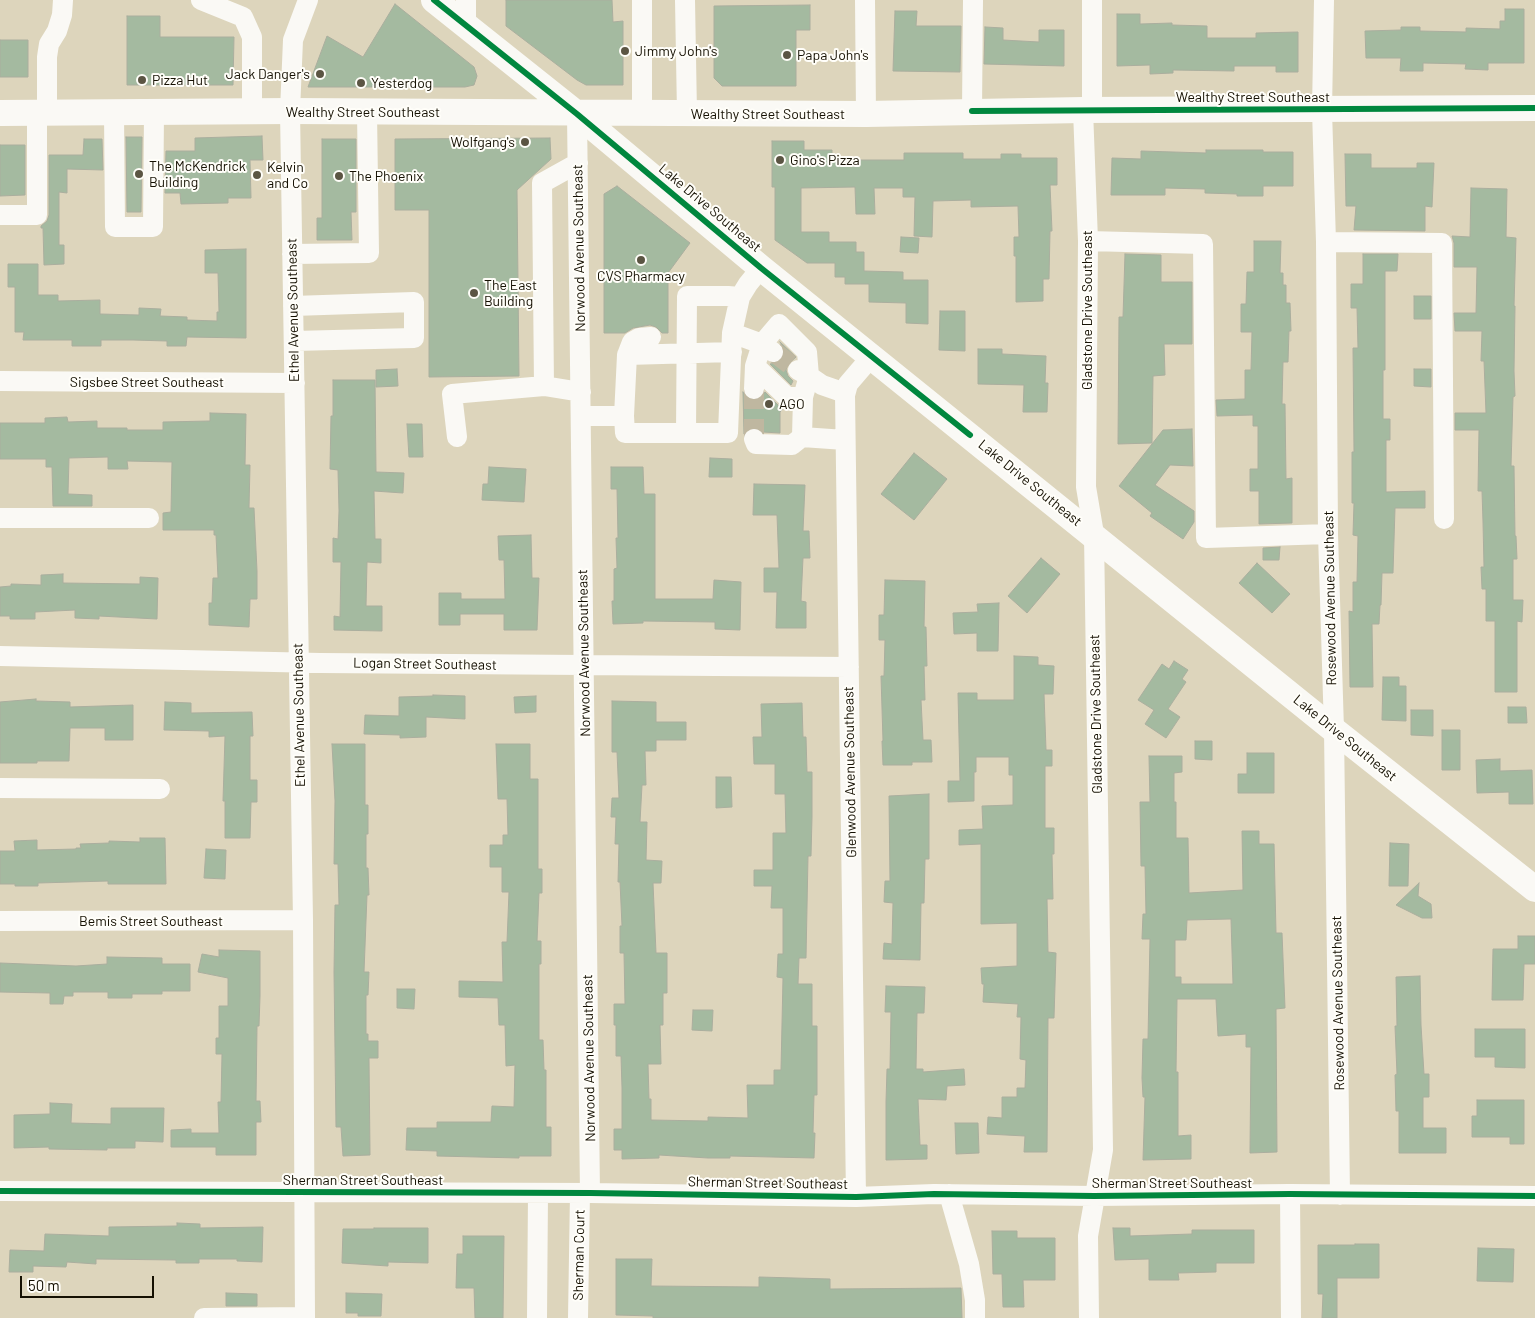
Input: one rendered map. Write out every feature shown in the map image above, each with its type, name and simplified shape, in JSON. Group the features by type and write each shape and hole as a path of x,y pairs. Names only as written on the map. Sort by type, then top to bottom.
{"main road":[{"name":"Lake Drive Southeast","path":"434,0 466,12 577,114 761,268 1094,534 1334,730 1535,889"},
{"name":"Wealthy Street Southeast","path":"0,114 290,111 577,114 866,114 972,111 1535,108"}],"street":[{"path":"0,215 37,215 47,57 49,44 57,31 62,15 63,0"},
{"path":"201,0 226,5 244,17 252,37 252,112"},
{"name":"Ethel Avenue Southeast","path":"305,1318 303,920 290,111 293,40 308,0"},
{"path":"642,0 642,113"},
{"path":"685,0 687,113"},
{"path":"865,0 866,114"},
{"path":"972,111 973,0"},
{"name":"Gladstone Drive Southeast","path":"1089,1318 1088,1236 1103,1150 1094,534 1086,487 1088,110 1092,0"},
{"name":"Rosewood Avenue Southeast","path":"1324,0 1322,110 1326,242 1328,534 1334,730 1340,1195"},
{"path":"292,254 369,253 367,112"},
{"path":"114,113 115,227 152,226 154,113"},
{"name":"Norwood Avenue Southeast","path":"577,114 584,666 585,1193"},
{"path":"544,386 542,183 578,163"},
{"path":"1088,240 1203,244 1206,538 1328,534"},
{"path":"1326,242 1442,243 1444,518"},
{"path":"684,354 675,343 657,337 638,338 632,342 627,355 624,433 728,433 732,343 740,297 761,268"},
{"path":"686,433 684,354 687,296 740,297"},
{"path":"293,306 414,302 414,338 294,341"},
{"path":"754,389 755,366 768,348 779,324 807,352 802,372 802,437"},
{"path":"627,355 684,354 732,343 768,348"},
{"path":"802,372 822,386 845,393 848,384 872,356"},
{"path":"755,366 787,397 803,397"},
{"name":"Sigsbee Street Southeast","path":"0,381 295,382"},
{"path":"457,437 452,394 544,386 581,392"},
{"name":"Glenwood Avenue Southeast","path":"845,393 856,1196"},
{"path":"581,416 624,416"},
{"path":"754,439 756,444 792,445 802,437 845,440"},
{"path":"0,518 150,518"},
{"name":"Logan Street Southeast","path":"0,656 299,663 849,667"},
{"path":"0,788 160,789"},
{"name":"Bemis Street Southeast","path":"0,921 303,920"},
{"name":"Sherman Street Southeast","path":"0,1191 856,1196 949,1194 1094,1196 1290,1194 1535,1196"},
{"name":"Sherman Court","path":"578,1318 585,1193"},
{"path":"537,1318 538,1194"},
{"path":"949,1194 969,1264 975,1300 975,1318"},
{"path":"1290,1194 1291,1318"},
{"path":"204,1318 305,1318"}],"building":[{"path":"506,0 612,0 613,22 623,21 623,85 586,85 577,80 506,26"},
{"path":"395,4 474,67 477,76 474,85 465,87 308,87 327,36 363,57"},
{"path":"810,5 810,30 796,30 796,86 722,86 714,78 714,6"},
{"path":"1505,9 1524,9 1524,63 1488,63 1488,70 1465,69 1466,64 1423,63 1423,71 1400,71 1401,58 1366,58 1365,31 1401,30 1401,27 1420,27 1420,31 1466,32 1466,28 1500,29 1500,21 1505,21"},
{"path":"895,11 917,11 916,26 961,26 960,72 893,71"},
{"path":"1117,14 1140,14 1140,24 1172,23 1172,25 1207,26 1207,38 1256,38 1256,33 1298,32 1298,72 1276,72 1276,66 1234,66 1234,71 1173,70 1173,73 1150,74 1150,65 1117,66"},
{"path":"127,16 160,16 160,37 234,37 233,85 127,85"},
{"path":"985,27 1003,28 1003,40 1039,42 1039,30 1064,30 1064,66 984,64"},
{"path":"0,40 28,40 28,77 0,77"},
{"path":"262,136 263,160 250,160 251,198 228,198 228,203 181,204 180,193 165,193 166,151 195,151 195,138"},
{"path":"126,137 142,137 141,212 127,212"},
{"name":"The East Building","path":"550,138 551,159 517,190 519,376 429,377 429,210 395,210 395,139"},
{"path":"84,139 102,139 103,170 67,169 67,193 59,192 59,245 64,245 64,264 44,265 43,228 41,226 47,221 49,215 49,155 83,155"},
{"name":"The Phoenix","path":"322,139 356,139 356,212 351,212 352,240 317,240 317,218 322,218"},
{"path":"772,141 804,141 804,150 832,150 832,160 904,160 904,153 963,153 963,159 1001,159 1001,154 1021,154 1021,158 1057,158 1057,185 1050,185 1052,231 1050,231 1049,279 1043,279 1043,301 1016,302 1014,237 1019,237 1018,206 971,207 971,200 933,201 932,237 914,236 915,197 903,197 903,188 874,188 875,214 856,214 855,187 801,188 801,232 829,232 829,242 856,242 856,252 864,252 864,271 903,272 903,280 928,280 928,324 906,323 906,303 869,302 869,284 845,284 845,277 835,277 835,263 807,263 775,240 775,187 772,187"},
{"path":"0,145 25,145 25,195 0,196"},
{"path":"1206,150 1293,152 1293,186 1263,186 1263,196 1205,193 1205,189 1165,188 1165,195 1111,195 1112,158 1141,159 1141,151 1206,153"},
{"path":"1345,154 1371,154 1371,168 1417,168 1417,163 1434,163 1432,207 1425,206 1425,231 1354,230 1356,206 1346,206"},
{"name":"CVS Pharmacy","path":"617,186 690,243 668,273 668,333 662,333 656,327 650,325 633,328 625,333 604,333 604,194"},
{"path":"1471,188 1507,189 1506,237 1516,238 1514,306 1515,396 1513,397 1511,466 1514,466 1517,559 1513,559 1513,600 1523,600 1522,622 1517,621 1517,692 1495,692 1495,621 1486,621 1486,589 1482,589 1481,567 1484,567 1482,491 1478,491 1479,430 1455,430 1455,413 1486,413 1484,361 1481,361 1482,331 1455,331 1454,313 1476,313 1477,267 1454,267 1454,243 1452,236 1470,237"},
{"path":"901,237 919,238 918,253 900,252"},
{"path":"1254,241 1281,241 1280,273 1283,273 1283,285 1286,285 1286,303 1290,303 1291,331 1289,331 1288,362 1283,362 1282,404 1285,404 1286,479 1292,478 1292,523 1259,524 1259,491 1250,491 1250,469 1258,469 1258,426 1253,426 1253,415 1217,416 1216,400 1245,399 1245,370 1251,370 1252,332 1241,332 1241,304 1246,304 1247,272 1254,272"},
{"path":"246,249 246,338 187,337 186,346 167,346 167,341 101,340 101,346 72,346 72,340 23,340 24,332 15,332 15,287 8,287 8,264 38,264 38,295 58,295 58,301 100,300 100,314 139,315 139,308 161,309 160,316 187,317 187,320 217,321 217,312 219,312 218,273 205,273 205,250"},
{"path":"1125,254 1161,255 1161,282 1192,282 1192,344 1164,344 1165,375 1153,376 1152,443 1118,444 1119,317 1123,317"},
{"path":"1363,254 1398,254 1397,271 1385,271 1383,419 1390,419 1390,440 1386,440 1386,492 1425,491 1425,508 1395,508 1393,573 1382,573 1379,624 1372,624 1373,687 1350,687 1349,611 1353,612 1353,582 1357,582 1358,536 1353,535 1354,503 1352,503 1352,452 1354,452 1353,348 1358,348 1357,308 1351,308 1351,284 1363,284"},
{"path":"1414,296 1431,296 1431,319 1414,319"},
{"path":"940,311 965,311 965,351 939,350"},
{"path":"780,342 796,357 788,364 786,370 788,376 793,381 791,385 770,364 777,363 783,359 785,354 784,348"},
{"path":"978,349 1002,349 1002,354 1046,356 1045,383 1048,383 1047,412 1023,412 1024,385 978,384"},
{"path":"397,369 398,386 376,387 376,370"},
{"path":"1414,369 1431,369 1431,387 1414,386"},
{"path":"333,380 375,380 376,472 404,473 403,493 374,491 375,539 381,539 381,563 367,562 366,606 382,606 382,631 334,630 334,616 340,617 341,562 333,562 333,538 338,539 339,511 338,470 330,469"},
{"path":"743,392 747,399 754,401 760,399 765,392 779,406 784,408 780,412 780,433 763,432 755,427 749,428 744,434"},
{"path":"210,413 246,414 245,465 250,465 249,508 254,508 257,571 257,599 250,599 249,627 209,625 209,603 212,603 213,578 218,578 216,535 214,535 214,530 163,530 163,513 171,512 172,462 127,461 128,469 108,469 108,457 69,458 68,494 92,495 92,506 53,506 52,467 46,467 46,459 0,459 0,423 45,423 45,418 67,417 68,422 97,421 97,428 163,430 163,422 210,421"},
{"path":"407,424 422,424 423,457 409,457"},
{"path":"1192,429 1193,466 1170,465 1155,485 1194,511 1194,522 1183,539 1150,516 1152,513 1119,486 1163,430"},
{"path":"914,453 947,479 914,520 881,494"},
{"path":"710,458 732,459 732,477 709,477"},
{"path":"489,467 526,469 524,502 482,500 483,484 488,484"},
{"path":"611,467 643,467 644,494 655,494 655,599 713,599 714,580 741,582 740,630 715,629 715,622 643,621 643,623 613,624 612,601 614,601 614,569 617,568 616,538 618,538 617,489 611,489"},
{"path":"754,484 805,485 803,531 809,531 810,558 803,558 801,601 806,602 806,628 776,628 777,592 764,592 764,568 779,568 777,515 753,515"},
{"path":"531,535 532,578 539,578 537,630 504,630 504,614 460,614 460,625 439,625 439,593 461,593 461,599 505,599 504,560 499,560 498,536"},
{"path":"1280,547 1279,560 1263,560 1263,548"},
{"path":"1041,558 1060,574 1027,613 1008,596"},
{"path":"1257,563 1290,594 1272,613 1239,583"},
{"path":"63,574 63,583 140,584 140,577 158,578 157,619 99,616 99,619 75,618 75,610 35,612 35,619 10,619 10,616 0,616 0,587 11,586 11,584 41,585 41,575"},
{"path":"885,580 925,581 924,627 926,627 927,666 924,666 925,700 921,700 923,740 931,740 932,762 912,762 912,765 883,765 881,676 884,676 885,640 879,640 879,615 884,615"},
{"path":"999,603 998,651 977,651 977,633 954,634 953,613 978,612 977,604"},
{"path":"1014,656 1038,657 1038,665 1054,666 1053,694 1044,694 1046,750 1052,750 1052,766 1045,766 1045,828 1054,828 1054,854 1052,854 1053,899 1047,899 1048,952 1056,953 1054,1018 1048,1018 1047,1152 1024,1152 1025,1136 987,1134 988,1117 1002,1118 1002,1097 1017,1097 1017,1088 1025,1088 1026,1060 1020,1059 1021,1017 1017,1017 1018,1004 983,1002 984,984 982,984 981,968 1017,966 1017,923 981,924 981,844 959,845 959,830 983,829 982,806 1013,805 1013,775 1009,775 1009,757 976,757 974,801 948,802 948,781 960,781 958,693 977,693 977,700 1014,700"},
{"path":"1174,661 1188,670 1182,679 1186,682 1168,709 1180,717 1166,738 1145,724 1154,710 1138,700 1162,664 1169,669"},
{"path":"1383,677 1399,677 1399,686 1406,686 1406,721 1382,720"},
{"path":"465,696 465,719 426,717 426,737 400,738 400,735 364,734 365,715 399,716 399,697"},
{"path":"536,696 536,712 515,713 514,697"},
{"path":"36,699 36,701 70,702 70,707 133,705 133,740 105,740 105,728 70,728 69,761 0,763 0,702"},
{"path":"612,701 656,702 656,722 686,722 686,740 656,740 656,751 645,751 646,785 642,785 640,822 647,822 646,860 662,861 661,883 653,883 656,953 667,953 667,993 663,993 663,1025 660,1025 661,1064 648,1064 649,1099 651,1099 651,1120 708,1121 708,1117 748,1118 747,1085 774,1085 774,1070 781,1070 783,978 777,977 778,954 783,954 783,908 771,908 772,886 754,886 754,870 773,870 773,833 786,833 785,794 775,794 775,764 754,764 753,737 762,737 761,704 802,703 803,737 806,737 807,772 812,772 812,817 811,856 808,856 806,958 799,958 798,984 812,984 812,1026 817,1026 817,1095 814,1095 813,1133 815,1133 814,1158 730,1156 730,1158 708,1158 659,1155 659,1158 622,1159 622,1150 614,1150 614,1129 622,1129 622,1088 621,1056 616,1056 614,1004 625,1004 624,953 620,953 620,926 622,926 620,882 618,882 619,844 615,844 616,817 611,817 612,798 619,798 617,752 612,752"},
{"path":"165,702 191,703 191,713 252,712 253,736 250,736 250,780 257,780 257,802 251,802 250,838 225,838 225,801 223,801 225,736 209,737 209,731 164,730"},
{"path":"1508,707 1526,707 1527,723 1508,723"},
{"path":"1411,710 1433,710 1433,736 1411,735"},
{"path":"1442,730 1460,730 1460,770 1442,770"},
{"path":"1195,741 1212,741 1212,760 1195,759"},
{"path":"332,744 365,744 365,805 368,805 366,868 368,868 369,895 367,895 364,972 369,972 368,995 366,995 366,1034 368,1034 368,1041 378,1041 378,1058 369,1058 370,1155 343,1156 341,1127 336,1127 334,972 335,905 339,905 338,864 334,864 335,801"},
{"path":"496,744 530,744 530,779 538,779 538,869 542,869 542,893 539,893 537,941 541,941 541,964 539,964 539,1040 543,1040 544,1070 546,1070 546,1127 551,1127 551,1156 519,1156 519,1158 437,1156 437,1151 406,1150 407,1128 437,1128 437,1122 491,1122 492,1106 514,1107 515,1065 506,1066 505,1025 499,1025 498,998 459,997 459,981 503,982 502,942 507,942 509,892 502,892 502,867 490,867 490,845 503,845 503,835 508,835 507,799 498,799"},
{"path":"1247,753 1274,753 1274,793 1238,793 1238,774 1247,774"},
{"path":"1149,756 1182,756 1182,772 1174,773 1174,802 1176,802 1176,838 1188,838 1189,893 1243,890 1242,831 1259,831 1259,844 1274,844 1276,933 1282,933 1285,1008 1276,1009 1277,1152 1250,1153 1251,1047 1246,1047 1246,1034 1218,1036 1216,999 1177,999 1176,1072 1178,1072 1178,1136 1191,1135 1191,1159 1143,1160 1145,1097 1143,1097 1142,1078 1143,1039 1148,1039 1150,939 1142,939 1143,914 1146,914 1145,866 1141,866 1140,802 1150,802","holes":["1231,919 1233,984 1181,984 1181,977 1175,977 1175,940 1186,940 1187,920"]},
{"path":"1500,759 1500,771 1532,770 1533,804 1509,804 1509,792 1477,793 1476,760"},
{"path":"716,777 731,777 732,807 716,808"},
{"path":"929,794 929,859 925,859 924,903 921,903 920,960 883,959 884,943 892,944 893,903 884,902 885,881 890,881 889,796"},
{"path":"140,838 165,838 166,884 108,884 108,881 38,883 38,886 0,884 0,851 15,851 14,841 37,840 37,850 76,849 81,848 80,844 109,843 109,841 140,842"},
{"path":"1390,843 1409,844 1408,886 1389,886"},
{"path":"206,849 226,850 225,879 204,878"},
{"path":"1419,883 1418,896 1431,904 1432,918 1422,918 1396,905"},
{"path":"1518,936 1535,936 1535,964 1524,964 1523,1000 1492,1000 1493,949 1518,949"},
{"path":"219,950 260,951 256,1101 260,1101 261,1122 256,1122 256,1155 216,1155 216,1147 171,1147 171,1130 191,1129 191,1133 219,1133 218,1102 221,1102 222,1054 216,1054 216,1038 219,1038 219,1006 228,1006 228,978 198,972 202,954 219,957"},
{"path":"107,957 162,958 162,964 190,964 190,991 162,991 162,994 132,994 132,998 108,998 108,992 73,992 73,996 64,996 63,1004 50,1004 50,993 0,992 0,963 76,966 107,964"},
{"path":"1420,976 1424,1074 1429,1074 1429,1097 1423,1097 1423,1128 1446,1128 1446,1153 1399,1153 1399,1111 1396,1111 1395,1075 1397,1074 1395,1026 1397,1026 1396,977"},
{"path":"886,986 925,987 924,1013 917,1013 916,1069 923,1069 923,1072 964,1069 965,1085 947,1086 946,1100 918,1099 920,1145 927,1145 927,1159 886,1160 887,1069 890,1069 891,1012 885,1012"},
{"path":"397,989 415,989 414,1009 397,1008"},
{"path":"693,1010 713,1010 712,1031 692,1030"},
{"path":"1475,1029 1525,1029 1525,1068 1495,1067 1495,1057 1475,1057"},
{"path":"1477,1100 1524,1100 1524,1144 1510,1144 1510,1137 1472,1137 1472,1116 1477,1116"},
{"path":"50,1103 72,1104 71,1123 111,1124 111,1108 164,1108 163,1142 135,1141 135,1148 107,1148 107,1150 49,1149 49,1147 14,1148 14,1115 50,1114"},
{"path":"955,1123 978,1123 979,1153 956,1154"},
{"path":"177,1223 200,1224 200,1228 263,1227 262,1262 237,1261 237,1259 199,1259 199,1263 176,1263 176,1260 96,1259 96,1264 67,1262 66,1267 33,1266 33,1272 9,1272 10,1250 44,1251 45,1234 109,1236 109,1227 177,1226"},
{"path":"428,1228 428,1263 388,1262 388,1266 342,1263 343,1229"},
{"path":"1113,1228 1130,1228 1130,1236 1192,1234 1192,1230 1254,1230 1254,1263 1216,1263 1216,1272 1178,1273 1179,1280 1149,1280 1149,1259 1115,1260"},
{"path":"992,1231 1017,1231 1017,1238 1055,1238 1055,1280 1023,1280 1024,1307 1003,1307 1002,1274 993,1274"},
{"path":"463,1236 504,1236 503,1318 475,1318 474,1288 456,1288 457,1254 463,1254"},
{"path":"1379,1244 1379,1278 1337,1278 1337,1318 1322,1318 1323,1294 1318,1294 1318,1245"},
{"path":"1478,1248 1514,1249 1513,1282 1477,1281"},
{"path":"616,1259 652,1259 651,1286 759,1287 759,1277 830,1279 830,1289 961,1288 962,1318 653,1318 653,1316 616,1315"},
{"path":"226,1293 257,1294 257,1306 226,1306"},
{"path":"346,1293 382,1294 381,1316 358,1316 358,1313 346,1313"}],"tunnel":[{"path":"774,352 796,369"},
{"path":"754,389 754,439"}],"cycle path":[{"path":"434,0 577,114 761,268 970,435"},
{"path":"972,111 1535,108"},
{"path":"0,1191 590,1193 856,1197 934,1194 1535,1196"}],"place":[{"name":"Jimmy John's","path":"625,51"},
{"name":"Papa John's","path":"787,55"},
{"name":"Jack Danger's","path":"320,74"},
{"name":"Pizza Hut","path":"142,80"},
{"name":"Yesterdog","path":"361,83"},
{"name":"Wolfgang's","path":"525,142"},
{"name":"Gino's Pizza","path":"780,160"},
{"name":"The McKendrick Building","path":"139,174"},
{"name":"Kelvin and Co","path":"257,175"},
{"name":"The Phoenix","path":"339,176"},
{"name":"CVS Pharmacy","path":"641,260"},
{"name":"The East Building","path":"474,293"},
{"name":"AGO","path":"769,404"}]}
